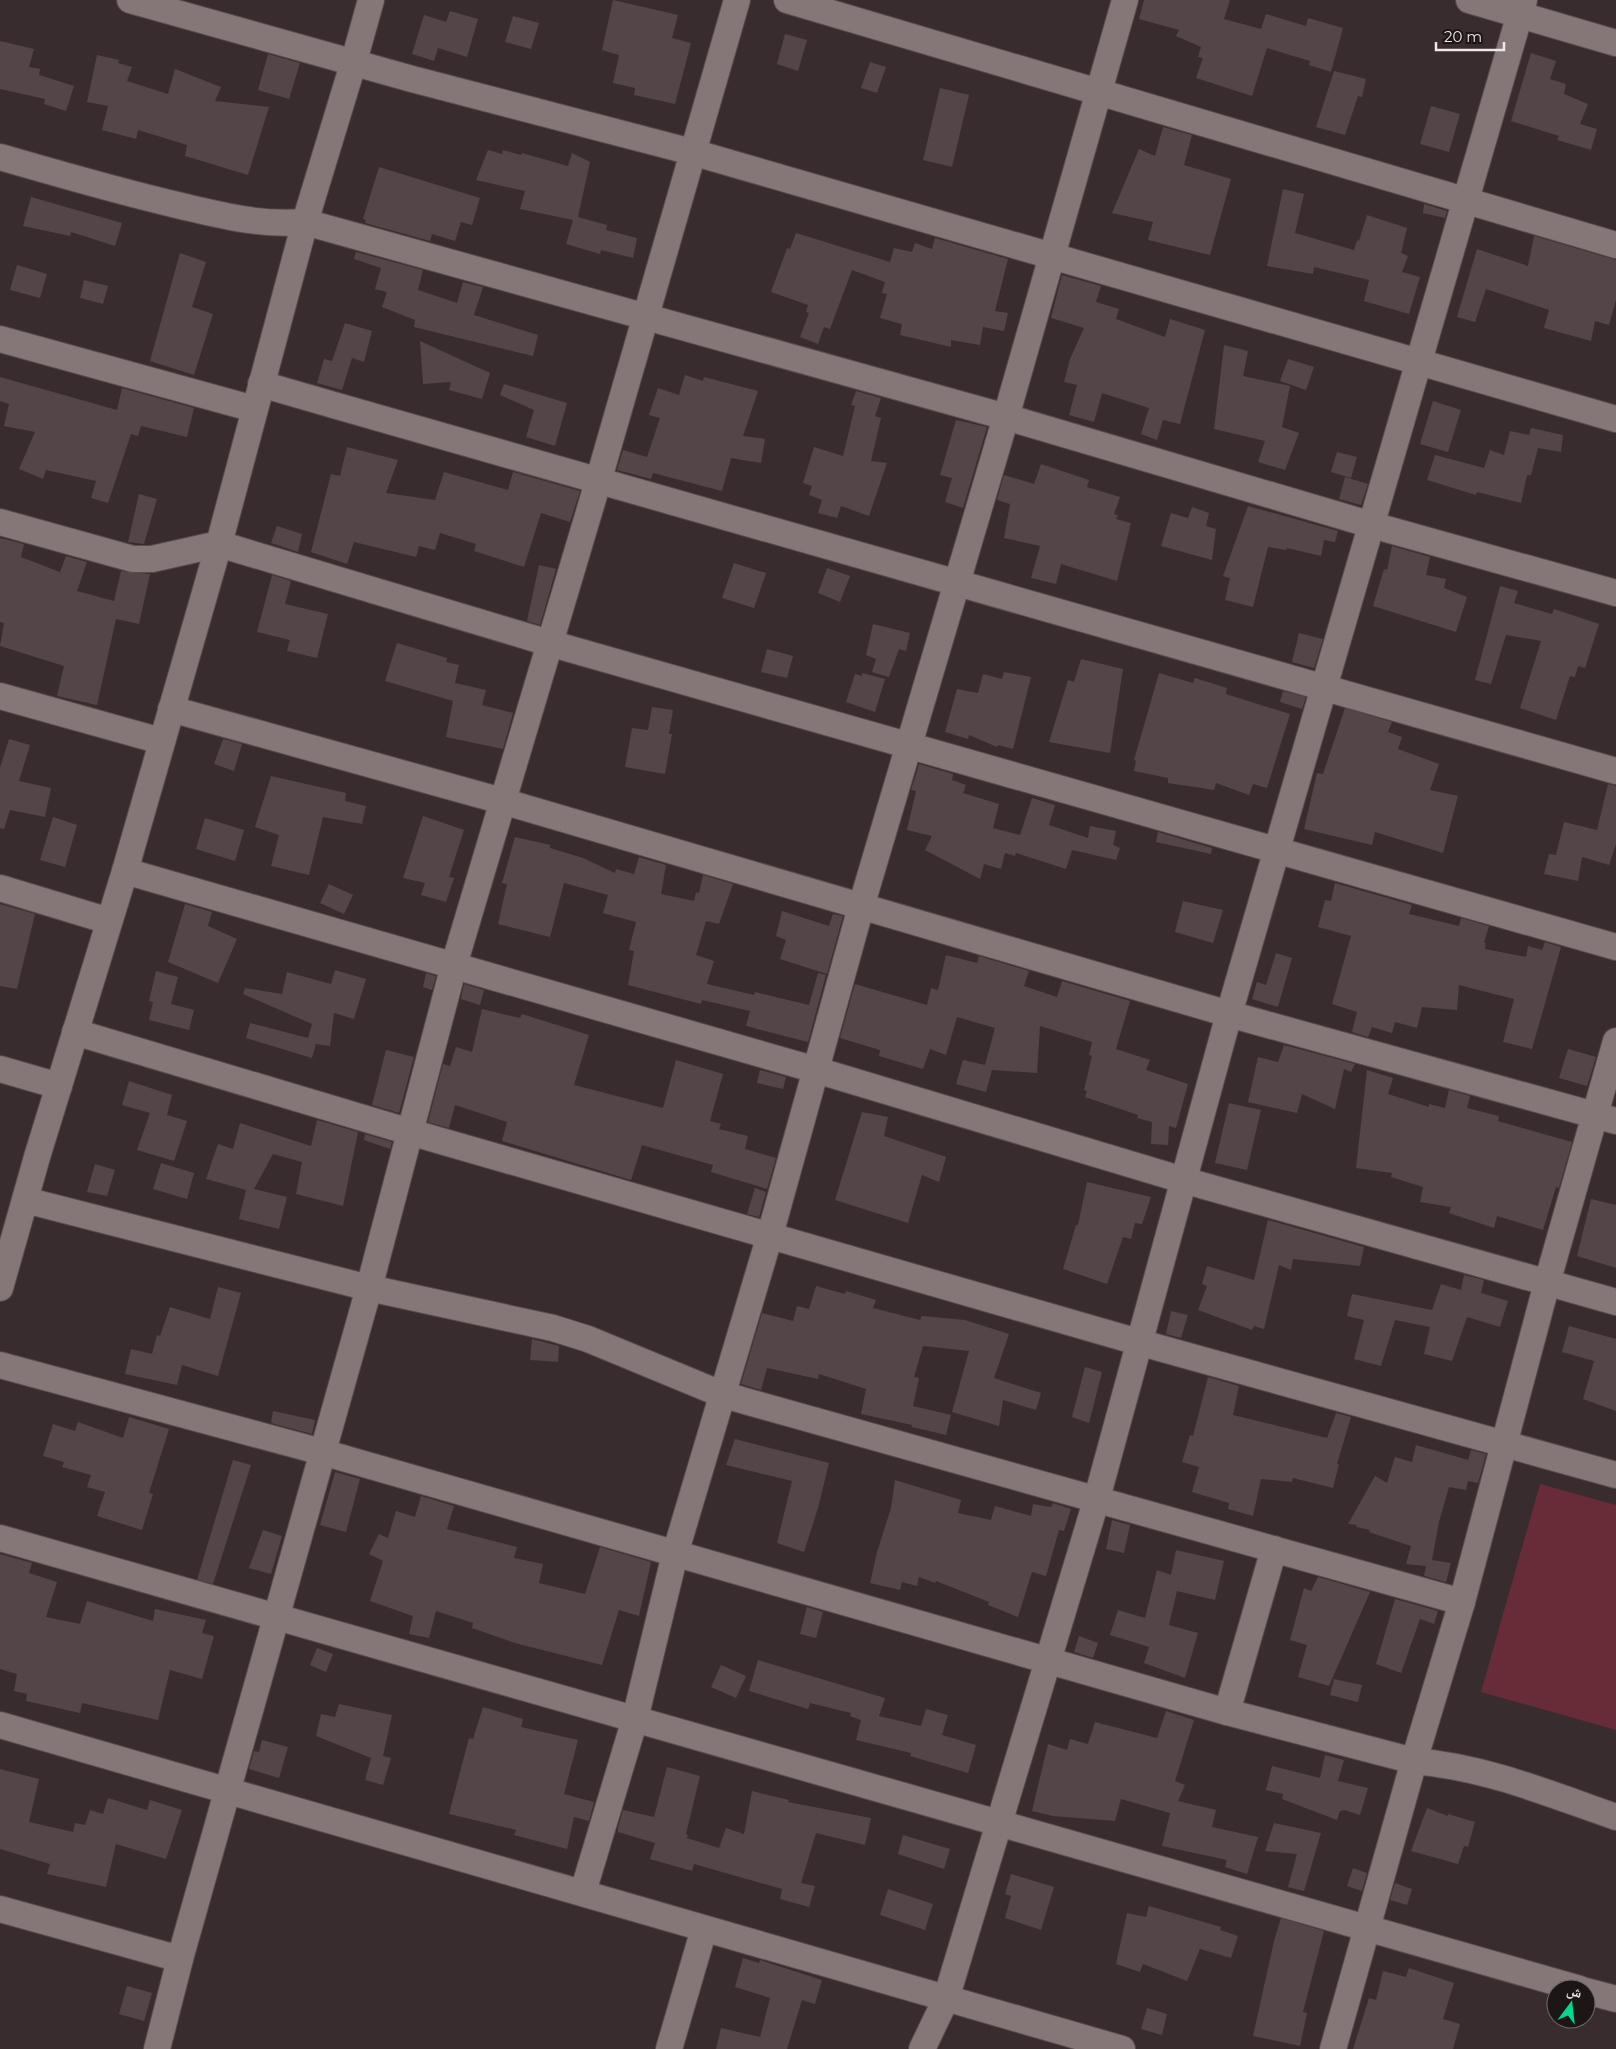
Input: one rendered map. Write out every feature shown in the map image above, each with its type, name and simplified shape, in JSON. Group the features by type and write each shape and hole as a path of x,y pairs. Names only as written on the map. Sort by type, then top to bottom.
{"street":[{"path":"130,0 692,152 1616,420"},
{"path":"0,1288 5,1250 25,1200 125,871 219,544 305,222 354,61 370,0"},
{"path":"157,2049 180,1960 369,1288 454,965 598,482 737,0"},
{"path":"787,0 1464,202 1616,245"},
{"path":"583,1892 635,1719 675,1554 721,1394 770,1235 861,907 955,582 1006,417 1125,0"},
{"path":"1469,0 1522,8 1616,43"},
{"path":"922,2049 946,1999 1097,1498 1229,1014 1279,849 1464,202 1522,8"},
{"path":"0,158 110,189 248,221 278,225 305,222 1006,417 1372,525 1616,593"},
{"path":"0,339 254,409"},
{"path":"261,384 598,482 1326,686 1616,771"},
{"path":"0,522 133,559 152,559 219,544 549,643 1279,849 1616,947"},
{"path":"0,696 161,741"},
{"path":"171,709 502,801 1229,1014 1606,1118"},
{"path":"125,871 816,1070 1183,1180 1616,1302"},
{"path":"0,888 109,921"},
{"path":"75,1032 410,1132 1138,1342 1616,1475"},
{"path":"1333,2049 1414,1761 1462,1602 1547,1283 1606,1118 1616,1041"},
{"path":"0,1069 59,1086"},
{"path":"25,1200 369,1288 553,1328 588,1339 721,1394 1462,1602"},
{"path":"0,1365 322,1452 1227,1712 1414,1761 1441,1763 1496,1776 1616,1817"},
{"path":"0,1538 277,1619 635,1719 1546,1979"},
{"path":"1227,1712 1274,1550"},
{"path":"0,1725 583,1892 946,1999 1064,2041 1122,2049"},
{"path":"0,1910 180,1960"},
{"path":"669,2049 704,1929"},
{"path":"1596,1994 1616,2000"}],"shaded area":[{"path":"1540,1484 1616,1505 1616,1730 1481,1692"}],"building":[{"path":"613,0 678,15 672,38 691,43 675,104 634,95 635,88 613,83 619,55 602,50"},
{"path":"1144,0 1230,0 1224,19 1261,29 1266,14 1306,26 1308,18 1343,28 1331,72 1309,65 1310,61 1267,48 1252,96 1196,78 1203,58 1198,57 1201,47 1176,36 1179,30 1139,19"},
{"path":"450,11 478,19 467,57 438,48 434,61 412,54 424,15 446,22"},
{"path":"513,16 539,23 531,49 505,42"},
{"path":"785,34 807,40 798,71 777,64"},
{"path":"0,41 34,49 29,67 40,69 39,75 74,86 66,111 44,104 45,99 0,89"},
{"path":"1531,53 1556,61 1550,79 1566,84 1564,94 1588,104 1580,124 1597,129 1591,150 1557,140 1559,136 1511,121"},
{"path":"268,54 300,63 289,99 258,90"},
{"path":"97,55 119,60 118,63 132,67 127,81 168,94 175,69 221,87 215,101 269,107 248,175 185,156 187,145 138,130 136,139 102,130 108,106 87,102"},
{"path":"870,62 886,67 877,93 861,88"},
{"path":"1334,71 1366,79 1362,97 1358,96 1345,135 1316,127"},
{"path":"940,88 969,95 952,167 923,160"},
{"path":"1431,106 1460,114 1449,152 1420,144"},
{"path":"1163,127 1192,135 1184,165 1231,179 1210,255 1148,240 1153,222 1112,213 1139,149 1155,156"},
{"path":"488,150 502,154 503,150 521,155 522,153 568,166 572,153 590,162 578,217 607,225 606,230 637,238 633,258 601,250 600,254 566,244 573,220 520,209 525,191 476,180"},
{"path":"379,167 480,198 472,225 461,222 455,241 432,234 430,241 365,223 366,220 363,219"},
{"path":"1283,189 1304,194 1295,233 1354,250 1357,240 1359,241 1367,215 1407,228 1401,253 1408,256 1402,272 1420,277 1409,314 1364,301 1369,280 1314,267 1313,274 1267,266"},
{"path":"31,197 122,223 115,246 71,232 70,236 23,226"},
{"path":"1424,204 1447,211 1445,218 1423,213"},
{"path":"796,233 890,262 894,248 912,252 915,243 932,249 935,238 1008,259 995,311 1008,313 1004,331 983,327 980,345 951,340 951,347 900,335 902,324 880,318 887,294 882,293 885,282 852,270 830,329 824,327 818,344 800,337 809,313 806,312 808,305 771,292 787,248 790,249"},
{"path":"1534,236 1616,260 1616,300 1609,325 1595,321 1591,341 1544,328 1549,310 1486,289 1475,322 1457,317 1477,249 1528,266"},
{"path":"356,252 423,270 418,290 457,303 463,282 483,287 474,315 538,335 533,356 414,327 415,320 382,307 387,292 375,289 381,268 354,259"},
{"path":"180,253 206,262 192,307 213,314 194,375 150,361"},
{"path":"17,265 47,274 40,298 10,290"},
{"path":"1062,275 1101,286 1096,302 1119,309 1116,319 1165,337 1170,319 1205,330 1180,424 1163,420 1157,440 1141,434 1149,408 1102,393 1094,422 1069,415 1077,385 1064,382 1070,359 1084,328 1051,318"},
{"path":"84,280 108,286 103,304 80,298"},
{"path":"345,323 372,331 364,362 352,358 342,390 317,383 324,359 332,361"},
{"path":"420,341 490,373 482,399 449,390 451,382 423,384"},
{"path":"1224,345 1248,351 1243,376 1290,386 1282,427 1299,433 1285,470 1258,462 1265,441 1214,429"},
{"path":"1288,359 1314,367 1306,390 1280,381"},
{"path":"685,375 703,381 704,377 758,391 743,436 765,439 761,463 731,458 722,491 653,473 651,479 617,470 623,450 647,457 660,418 649,415 658,388 679,395"},
{"path":"0,377 117,410 122,388 194,408 187,437 141,426 138,436 131,434 108,503 91,498 96,481 46,470 43,479 19,469 35,432 4,426 9,404 0,401"},
{"path":"504,384 567,403 555,446 526,437 534,410 500,395"},
{"path":"856,391 881,398 875,416 881,418 871,461 887,463 869,516 841,506 837,518 818,513 822,500 809,495 812,486 803,483 814,447 843,456 855,406 851,405"},
{"path":"1433,401 1461,410 1448,452 1420,444"},
{"path":"956,420 987,427 963,508 945,502 952,478 940,475"},
{"path":"1531,428 1563,435 1561,452 1538,448 1531,475 1527,475 1521,503 1477,492 1476,495 1427,480 1435,455 1484,468 1490,450 1504,455 1510,431 1529,435"},
{"path":"347,447 398,460 386,493 435,500 444,472 508,490 513,472 580,491 570,522 541,513 524,567 474,551 476,544 440,533 435,550 419,546 416,557 354,542 347,564 311,552 331,474 340,476"},
{"path":"1337,452 1357,457 1351,478 1331,472"},
{"path":"1041,464 1089,480 1087,487 1120,497 1114,514 1118,515 1116,519 1131,523 1117,581 1061,564 1056,584 1031,578 1040,546 1004,538 1010,504 997,500 1004,475 1034,484"},
{"path":"1345,477 1368,484 1361,505 1339,499"},
{"path":"139,494 157,499 144,544 128,542"},
{"path":"1248,506 1338,531 1335,542 1324,540 1321,556 1287,548 1286,550 1268,547 1253,607 1225,600 1230,578 1223,576"},
{"path":"1192,507 1209,513 1206,526 1216,529 1212,560 1161,546 1171,513 1188,518"},
{"path":"277,526 302,534 298,552 271,543"},
{"path":"0,538 24,544 21,557 60,572 66,556 87,562 77,591 114,601 121,571 150,574 139,624 116,619 97,705 57,696 64,666 0,646 4,623 0,622"},
{"path":"1392,546 1430,557 1426,575 1446,579 1444,588 1467,597 1456,632 1373,606 1384,569 1387,570"},
{"path":"734,563 766,573 754,608 722,598"},
{"path":"539,565 556,569 540,625 527,621"},
{"path":"827,568 850,576 840,602 818,593"},
{"path":"272,575 291,581 285,604 328,614 317,658 287,651 290,640 257,632"},
{"path":"1500,586 1518,591 1514,603 1552,614 1554,609 1599,624 1585,668 1578,666 1575,677 1570,676 1556,720 1520,708 1541,641 1506,635 1491,684 1475,680"},
{"path":"873,624 910,633 906,651 899,649 889,677 872,672 876,659 866,655"},
{"path":"1299,633 1323,639 1314,668 1292,662"},
{"path":"397,643 447,658 446,662 459,665 455,683 486,690 482,705 513,713 503,749 446,737 453,701 385,681"},
{"path":"767,649 793,656 787,678 761,672"},
{"path":"1081,659 1123,669 1110,753 1049,742 1068,680 1074,682"},
{"path":"1004,672 1031,677 1013,749 998,745 997,747 969,735 968,739 945,732 957,689 978,693 983,674 1002,679"},
{"path":"862,673 885,679 875,712 846,702 855,674 862,676"},
{"path":"1159,673 1193,683 1195,678 1227,688 1226,694 1290,714 1267,788 1253,784 1249,795 1216,783 1214,790 1168,783 1168,778 1134,771 1136,761 1134,760"},
{"path":"1283,691 1306,697 1302,709 1280,702"},
{"path":"652,707 673,710 669,734 672,734 665,774 625,767 632,728 648,730"},
{"path":"1345,708 1392,722 1388,732 1402,737 1398,749 1439,764 1430,790 1458,796 1443,853 1375,832 1372,845 1304,829 1317,773 1323,774"},
{"path":"9,739 30,745 19,781 51,788 45,817 10,810 4,829 0,828 0,768"},
{"path":"223,739 242,744 234,771 214,764"},
{"path":"919,764 953,774 952,780 966,785 963,793 999,804 993,828 1020,835 1032,798 1055,805 1049,825 1088,838 1090,826 1116,831 1113,845 1120,848 1116,860 1072,850 1066,869 1016,853 1015,856 1005,853 1001,869 984,864 980,879 925,850 932,836 907,830 916,791 911,790"},
{"path":"271,776 346,793 345,801 366,806 362,824 323,817 309,875 271,866 279,835 255,827"},
{"path":"1608,784 1616,786 1616,844 1609,865 1582,857 1578,881 1544,874 1549,854 1556,855 1564,822 1597,830"},
{"path":"423,816 464,830 449,877 454,878 446,902 421,895 425,883 403,878"},
{"path":"53,817 77,825 65,867 40,860"},
{"path":"205,818 244,830 235,861 196,849"},
{"path":"1158,832 1212,848 1211,854 1156,842"},
{"path":"515,837 550,845 550,848 583,858 615,873 616,869 634,874 639,857 666,865 661,894 694,901 696,892 699,893 703,875 733,884 719,924 706,921 696,955 714,961 707,984 754,995 755,992 809,1005 818,973 826,975 808,1042 746,1026 750,1011 702,1000 701,1004 628,985 634,951 629,950 636,922 603,913 608,895 564,883 550,937 498,924 507,884 502,883"},
{"path":"1335,883 1412,905 1409,914 1459,926 1461,918 1489,926 1484,943 1486,943 1485,949 1526,957 1528,946 1542,950 1545,942 1561,947 1532,1049 1503,1042 1514,999 1459,985 1457,1010 1422,1007 1417,1028 1395,1022 1392,1033 1372,1027 1368,1037 1352,1032 1357,1012 1332,1004 1351,936 1318,927 1325,900 1331,901"},
{"path":"329,884 353,895 344,914 320,903"},
{"path":"1183,901 1223,910 1213,943 1175,932"},
{"path":"0,904 35,914 17,989 0,986"},
{"path":"185,904 212,912 208,926 237,939 218,983 168,962"},
{"path":"782,911 829,926 833,914 843,916 827,974 780,959 786,940 776,936"},
{"path":"1276,953 1292,958 1278,1007 1252,999 1257,982 1266,985"},
{"path":"946,955 977,963 979,956 1029,971 1024,986 1057,997 1062,981 1130,1001 1116,1049 1150,1060 1146,1070 1188,1084 1176,1128 1169,1126 1168,1145 1151,1144 1152,1122 1137,1118 1138,1115 1085,1097 1087,1091 1084,1090 1092,1056 1089,1055 1092,1042 1040,1026 1037,1073 992,1070 986,1092 956,1084 963,1060 985,1065 995,1028 957,1017 946,1055 930,1049 923,1069 879,1056 880,1050 840,1038 855,984 927,1005 931,988 938,990"},
{"path":"335,970 366,979 354,1019 334,1013 330,1046 316,1044 312,1058 246,1038 250,1023 308,1038 312,1024 243,994 245,988 282,994 287,972 331,984"},
{"path":"156,971 178,977 171,1004 194,1010 189,1030 149,1020 153,1002 149,1001"},
{"path":"426,973 436,976 432,990 423,987"},
{"path":"464,984 484,990 480,1005 461,999"},
{"path":"482,1009 520,1018 522,1014 589,1035 574,1085 663,1108 676,1060 723,1074 710,1121 721,1124 719,1129 748,1136 745,1149 776,1158 767,1189 711,1172 713,1165 642,1145 631,1180 502,1141 507,1122 455,1105 449,1128 428,1122 443,1064 450,1066 456,1047 472,1052"},
{"path":"1284,1045 1355,1064 1351,1072 1344,1069 1335,1109 1302,1094 1297,1113 1248,1102 1258,1057 1278,1062"},
{"path":"1568,1049 1596,1057 1587,1086 1559,1078"},
{"path":"386,1050 414,1057 399,1113 372,1105"},
{"path":"760,1070 786,1077 783,1089 757,1083"},
{"path":"1367,1070 1393,1078 1388,1094 1429,1107 1429,1104 1445,1108 1449,1090 1470,1096 1467,1108 1499,1116 1498,1121 1572,1142 1559,1188 1556,1187 1543,1230 1497,1216 1494,1228 1449,1213 1451,1207 1420,1202 1423,1187 1391,1177 1392,1173 1356,1168"},
{"path":"129,1081 172,1095 167,1115 187,1121 174,1161 137,1150 150,1113 122,1105"},
{"path":"1229,1103 1261,1110 1247,1170 1215,1163"},
{"path":"862,1112 888,1117 884,1136 946,1157 939,1182 922,1175 908,1223 835,1200"},
{"path":"317,1120 358,1132 343,1206 296,1194 302,1162 273,1154 254,1189 287,1197 279,1229 239,1219 246,1190 206,1179 218,1144 233,1149 240,1123 311,1146"},
{"path":"365,1134 392,1142 390,1149 364,1140"},
{"path":"161,1163 194,1173 187,1199 153,1189"},
{"path":"95,1164 115,1170 107,1196 87,1192"},
{"path":"1087,1182 1151,1197 1142,1224 1135,1223 1131,1239 1123,1237 1107,1284 1063,1269 1076,1225 1078,1225"},
{"path":"755,1188 766,1192 759,1217 747,1214"},
{"path":"1591,1199 1616,1205 1616,1268 1577,1256"},
{"path":"1268,1220 1364,1247 1360,1266 1293,1259 1291,1270 1279,1265 1264,1329 1254,1326 1252,1330 1198,1310 1207,1286 1202,1284 1207,1266 1254,1280"},
{"path":"1464,1275 1484,1280 1481,1293 1508,1301 1500,1327 1467,1317 1452,1361 1424,1354 1430,1327 1395,1320 1381,1366 1354,1359 1364,1320 1347,1316 1352,1294 1432,1310 1441,1284 1461,1290"},
{"path":"816,1286 845,1294 846,1291 876,1300 873,1308 920,1320 922,1316 965,1320 1009,1334 994,1378 1041,1393 1036,1410 1003,1400 999,1426 952,1412 969,1351 923,1346 914,1377 919,1378 913,1406 951,1415 946,1435 912,1427 912,1425 861,1414 866,1389 819,1374 818,1379 767,1368 761,1390 741,1384 762,1313 793,1321 797,1306 809,1309"},
{"path":"218,1287 241,1293 218,1376 182,1365 177,1385 125,1374 131,1349 152,1354 157,1335 160,1336 170,1307 210,1319"},
{"path":"1171,1311 1188,1315 1181,1338 1166,1334"},
{"path":"1569,1326 1616,1339 1616,1411 1583,1399 1594,1361 1562,1352"},
{"path":"532,1339 559,1346 558,1362 530,1360"},
{"path":"1085,1367 1102,1372 1089,1423 1072,1417"},
{"path":"1208,1377 1239,1386 1233,1415 1327,1438 1336,1413 1351,1417 1337,1464 1339,1464 1333,1488 1293,1478 1292,1482 1261,1479 1253,1516 1228,1509 1229,1503 1192,1492 1199,1467 1182,1462 1190,1435 1193,1436"},
{"path":"273,1411 315,1420 312,1434 271,1423"},
{"path":"129,1417 169,1429 149,1493 153,1494 142,1530 97,1516 105,1492 87,1487 91,1475 62,1467 64,1462 43,1456 53,1424 75,1431 78,1422 123,1438"},
{"path":"735,1439 829,1463 818,1508 804,1552 777,1543 792,1481 726,1465"},
{"path":"1416,1445 1468,1460 1471,1450 1486,1454 1478,1483 1468,1481 1466,1490 1449,1487 1439,1522 1432,1560 1451,1563 1446,1582 1424,1576 1426,1566 1406,1564 1411,1546 1369,1532 1370,1530 1356,1527 1357,1525 1348,1524 1375,1476 1387,1483 1395,1457 1412,1462"},
{"path":"233,1460 251,1465 213,1584 197,1580"},
{"path":"335,1472 360,1479 346,1532 320,1525"},
{"path":"895,1480 961,1500 958,1513 991,1520 995,1506 1031,1516 1033,1504 1051,1507 1053,1503 1071,1509 1064,1531 1059,1530 1046,1576 1032,1572 1018,1617 988,1605 989,1602 936,1581 935,1583 919,1577 917,1586 902,1582 900,1590 870,1583 877,1552 891,1508"},
{"path":"421,1496 454,1506 447,1529 517,1547 514,1558 543,1564 539,1583 585,1594 600,1547 651,1562 639,1616 619,1610 602,1665 515,1643 472,1628 473,1623 436,1611 429,1638 409,1634 413,1616 370,1601 383,1561 369,1554 379,1534 388,1538 396,1511 415,1517"},
{"path":"1112,1520 1130,1525 1124,1553 1106,1549"},
{"path":"263,1530 282,1536 271,1574 249,1568"},
{"path":"1176,1550 1224,1561 1215,1600 1177,1591 1169,1625 1198,1633 1185,1678 1144,1663 1149,1647 1110,1635 1118,1610 1145,1618 1157,1570 1171,1575"},
{"path":"0,1554 32,1563 29,1573 57,1582 46,1617 80,1624 87,1601 153,1621 155,1609 206,1620 202,1633 214,1636 202,1679 170,1670 158,1720 82,1703 80,1713 26,1701 27,1694 14,1691 17,1674 0,1669"},
{"path":"1318,1577 1370,1592 1329,1686 1298,1677 1307,1645 1290,1640 1304,1588 1311,1591"},
{"path":"1395,1599 1438,1611 1434,1624 1420,1619 1401,1673 1376,1664"},
{"path":"807,1607 823,1612 816,1638 800,1634"},
{"path":"1079,1636 1098,1643 1093,1658 1074,1652"},
{"path":"317,1648 333,1654 326,1672 310,1665"},
{"path":"758,1660 885,1698 879,1716 921,1726 926,1709 948,1715 942,1735 976,1745 968,1773 910,1756 911,1753 856,1740 861,1720 850,1716 851,1713 810,1703 808,1709 749,1691"},
{"path":"721,1665 746,1676 736,1698 711,1687"},
{"path":"1334,1679 1362,1685 1358,1702 1330,1695"},
{"path":"339,1704 392,1715 383,1756 391,1758 383,1785 365,1780 371,1758 316,1736 321,1714 335,1717"},
{"path":"483,1707 523,1719 521,1727 578,1740 564,1794 594,1802 589,1821 574,1817 567,1849 514,1835 516,1830 449,1814 469,1738 473,1739"},
{"path":"1166,1711 1194,1720 1175,1781 1185,1785 1178,1801 1216,1810 1212,1827 1258,1837 1247,1874 1225,1867 1227,1860 1162,1846 1170,1813 1121,1799 1115,1821 1053,1816 1032,1811 1048,1744 1067,1750 1070,1739 1088,1744 1095,1722 1157,1738"},
{"path":"262,1740 288,1747 279,1778 249,1769 254,1751 259,1752"},
{"path":"1325,1755 1344,1760 1338,1781 1368,1788 1360,1815 1344,1810 1340,1811 1337,1820 1282,1799 1283,1794 1266,1790 1272,1766 1320,1778"},
{"path":"667,1767 700,1776 686,1834 688,1835 687,1838 719,1848 726,1828 744,1834 752,1791 789,1800 788,1802 871,1818 865,1845 816,1833 801,1883 815,1886 809,1907 780,1899 782,1889 694,1864 692,1871 650,1859 655,1843 618,1832 618,1828 623,1810 654,1817"},
{"path":"0,1769 39,1779 29,1822 73,1832 75,1823 85,1825 90,1810 103,1814 108,1798 147,1810 150,1800 182,1810 166,1859 116,1844 106,1887 47,1874 50,1864 0,1849"},
{"path":"1427,1808 1448,1816 1448,1814 1475,1822 1468,1847 1464,1846 1458,1864 1411,1851"},
{"path":"1274,1823 1321,1833 1304,1891 1288,1887 1297,1854 1265,1851"},
{"path":"903,1835 950,1849 944,1869 898,1854"},
{"path":"1353,1868 1367,1873 1362,1891 1347,1886"},
{"path":"1011,1874 1054,1887 1041,1930 1005,1918 1011,1896 1005,1894"},
{"path":"1395,1883 1412,1889 1407,1905 1390,1900"},
{"path":"888,1889 933,1904 925,1930 880,1915"},
{"path":"1149,1906 1221,1927 1220,1930 1238,1936 1231,1958 1200,1949 1187,1981 1143,1964 1140,1972 1116,1964 1127,1913 1146,1917"},
{"path":"1281,1918 1324,1931 1303,2012 1307,2013 1300,2046 1253,2036 1274,1941"},
{"path":"743,1958 759,1963 760,1960 822,1980 815,2004 802,2000 787,2049 716,2049 721,2028 760,2037 770,1998 735,1987"},
{"path":"1409,1968 1454,1983 1443,2019 1460,2024 1453,2049 1353,2049 1369,1998 1376,2000 1383,1971 1406,1977"},
{"path":"127,1986 152,1993 144,2021 119,2014"},
{"path":"1147,2008 1167,2014 1162,2035 1141,2029"}]}
